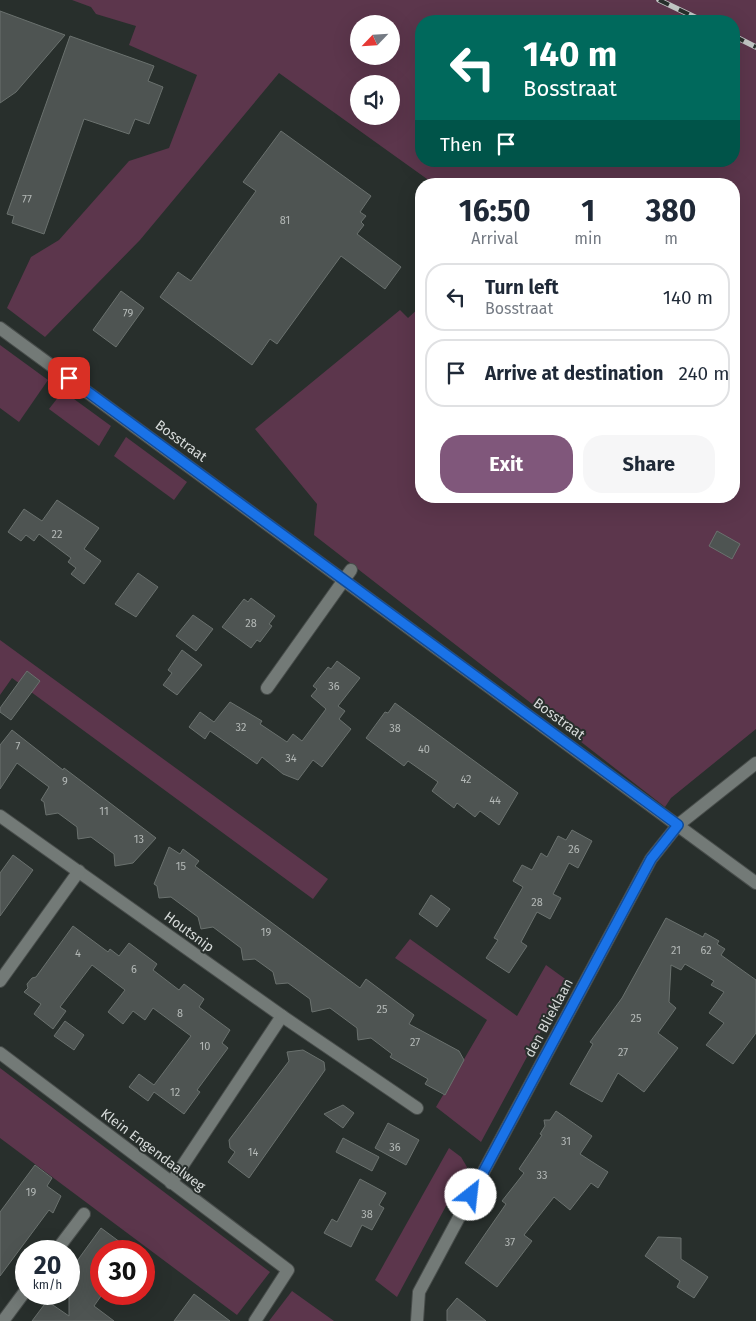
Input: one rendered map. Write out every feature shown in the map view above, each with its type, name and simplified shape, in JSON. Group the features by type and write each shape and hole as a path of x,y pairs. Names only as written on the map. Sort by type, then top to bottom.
{"street":[{"name":"Bosstraat","path":"0,328 348,574 756,883"},
{"path":"267,688 348,574"},
{"name":"den Blieklaan","path":"417,1321 419,1292 651,859 678,825 756,764"},
{"name":"Houtsnip","path":"0,816 282,1016 417,1108"},
{"path":"0,981 79,871"},
{"path":"171,1183 282,1016"},
{"name":"Klein Engendaalweg","path":"0,1053 288,1270 255,1321"},
{"path":"64,1240 84,1214"},
{"path":"3,1321 15,1305"}],"shaded area":[{"path":"72,0 756,0 756,729 671,798 665,807 314,535 317,504 255,429 400,310 408,318 415,312 415,503 740,503 740,178 426,178 352,125 400,125 400,75 350,75 350,124 279,73 140,240 45,337 7,308 31,257 59,240 129,161 169,148 197,75 129,45 136,26 96,14 91,7"},
{"path":"0,345 48,380 19,422 0,408"},
{"path":"63,391 111,426 99,446 49,409"},
{"path":"126,437 187,482 174,500 114,456"},
{"path":"0,640 328,879 313,899 12,678 0,695"},
{"path":"410,939 517,1016 546,965 568,981 481,1142 436,1107 487,1020 395,958"},
{"path":"0,1068 270,1272 237,1315 155,1254 155,1240 137,1240 0,1138"},
{"path":"449,1148 461,1157 467,1167 397,1297 375,1280"},
{"path":"292,1291 334,1321 269,1321"}],"building":[{"path":"0,11 65,35 16,92 0,103"},
{"path":"70,36 154,66 148,81 163,87 149,124 135,119 129,134 84,119 44,234 12,223 14,216 7,214"},
{"path":"281,131 371,196 360,212 366,216 361,222 364,225 357,234 401,267 385,289 341,256 277,344 270,339 252,365 160,297 178,272 191,281 256,191 243,182"},
{"path":"121,291 144,308 116,347 93,330"},
{"path":"57,500 99,528 84,549 101,561 84,584 71,574 76,568 68,562 71,558 39,534 34,541 26,535 21,541 8,532 24,509 42,521"},
{"path":"717,531 740,544 732,559 709,546"},
{"path":"138,573 158,587 136,617 115,604"},
{"path":"251,598 275,616 269,624 272,626 260,642 257,640 251,648 222,627 244,599 248,602"},
{"path":"193,615 213,629 196,651 176,636"},
{"path":"182,650 202,665 177,695 163,685 172,673 168,670"},
{"path":"337,661 360,678 338,706 345,711 339,719 351,729 322,767 313,760 298,780 283,774 262,757 257,764 210,731 205,739 189,727 200,712 214,722 230,702 262,721 260,724 287,742 293,734 302,741 326,709 311,696 317,689 313,686 328,667 331,669"},
{"path":"27,671 40,681 11,720 0,712 0,708"},
{"path":"395,703 518,793 499,825 480,811 475,817 457,803 454,808 432,791 438,782 408,761 404,766 366,738 385,712 388,713"},
{"path":"12,730 156,838 133,863 115,866 114,854 91,837 78,839 77,827 58,813 46,815 44,802 41,800 49,787 17,763 0,789 0,745"},
{"path":"572,830 592,841 578,868 569,863 553,894 561,898 550,919 537,912 521,942 527,946 509,973 486,958 498,940 494,938 523,887 513,881 522,865 532,870 541,853 547,857 558,836 566,840"},
{"path":"169,847 180,854 183,849 199,861 195,866 360,988 366,979 414,1015 409,1024 459,1051 464,1060 445,1095 425,1084 428,1079 390,1057 392,1054 371,1038 358,1040 357,1028 330,1008 312,1012 310,999 288,983 276,984 273,972 255,959 243,960 241,948 213,927 201,929 198,917 171,897 159,898 157,886 154,884"},
{"path":"13,855 33,870 0,916 0,873"},
{"path":"431,895 450,909 437,927 419,914"},
{"path":"666,918 703,937 705,933 719,941 717,944 725,949 721,955 756,980 756,1033 733,1064 706,1045 724,1023 709,1013 724,992 711,985 714,981 685,964 681,970 671,965 669,1002 676,1008 658,1033 678,1048 644,1092 618,1073 602,1102 570,1084 593,1044 590,1042 622,998"},
{"path":"73,926 108,952 110,949 119,956 129,943 157,964 153,970 179,990 184,984 204,999 199,1007 230,1030 222,1043 228,1048 197,1090 200,1092 184,1114 154,1092 148,1101 129,1087 139,1074 154,1085 191,1036 153,1008 145,1020 133,1011 123,1024 108,1012 125,990 92,965 60,1007 66,1011 53,1029 34,1014 41,1004 24,992 28,988 27,984 32,978 36,977"},
{"path":"65,1021 84,1035 74,1050 54,1036"},
{"path":"303,1050 324,1062 325,1070 249,1178 228,1162 235,1152 230,1148 229,1140 289,1061 287,1052"},
{"path":"343,1105 354,1113 343,1128 324,1114"},
{"path":"556,1111 592,1136 580,1154 608,1172 598,1188 591,1183 570,1210 554,1197 524,1235 532,1241 497,1287 465,1263 506,1204 502,1201 524,1173 519,1169 542,1135 540,1134 545,1126 544,1120 550,1120"},
{"path":"388,1123 419,1140 406,1165 375,1148"},
{"path":"343,1138 379,1157 372,1171 336,1152"},
{"path":"35,1165 52,1178 47,1186 61,1196 53,1213 49,1210 27,1240 15,1240 15,1256 0,1276 0,1212"},
{"path":"360,1179 386,1193 379,1205 384,1208 372,1230 362,1225 351,1247 324,1233 332,1219 337,1222"},
{"path":"101,1228 117,1240 92,1240"},
{"path":"658,1237 681,1238 681,1259 708,1277 694,1298 677,1287 680,1281 645,1256"},
{"path":"90,1243 90,1305 95,1305 114,1321 32,1321 44,1305 53,1305 69,1316 69,1305 80,1305 80,1257"},
{"path":"194,1294 230,1321 174,1321"},
{"path":"457,1298 486,1321 447,1321 447,1310"}],"railway":[{"path":"659,0 690,15"},
{"path":"740,39 756,47"}],"route":[{"path":"69,378 678,825 651,859 471,1195"}]}
